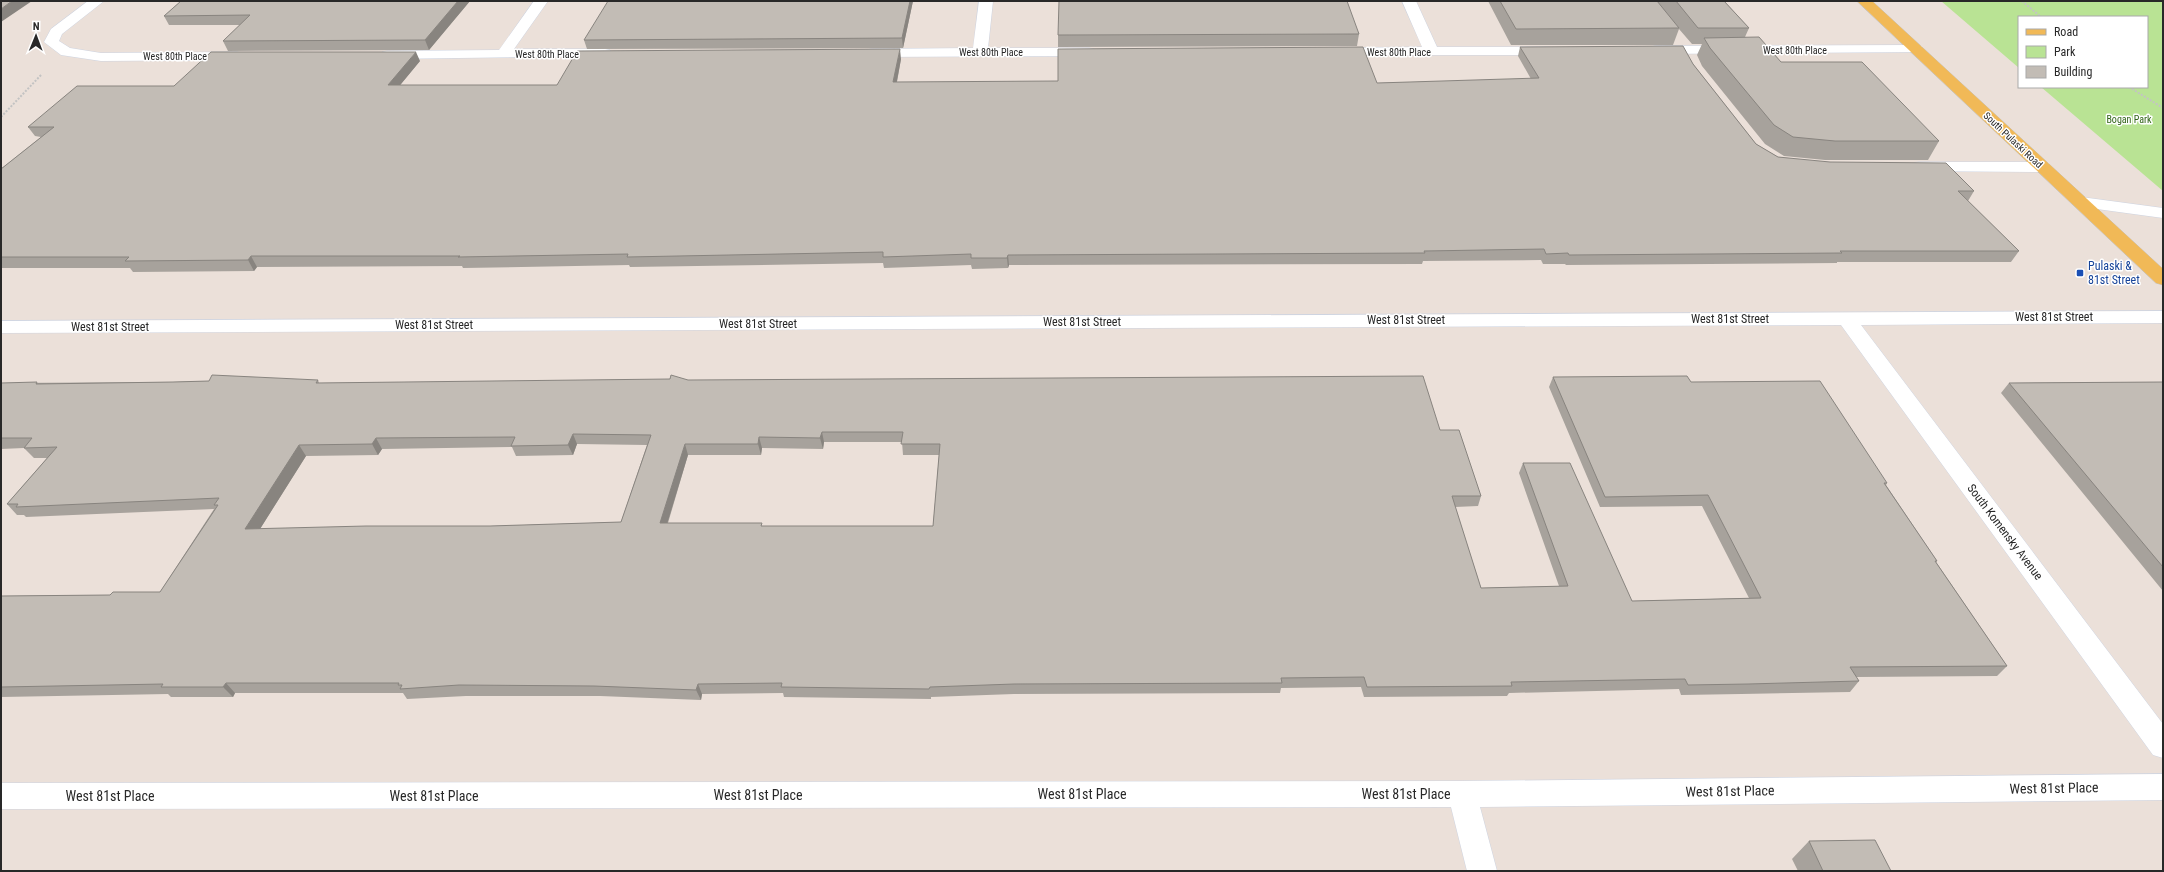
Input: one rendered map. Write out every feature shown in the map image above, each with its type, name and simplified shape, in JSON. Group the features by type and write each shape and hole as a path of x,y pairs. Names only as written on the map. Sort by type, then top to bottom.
{"main road":[{"name":"South Pulaski Road","path":"1864,1 2163,279"}],"street":[{"name":"West 80th Place","path":"97,1 56,32 51,42 66,52 101,57 252,56"},
{"path":"503,54 541,1"},
{"path":"980,52 986,1"},
{"path":"1409,1 1432,52"},
{"path":"1674,33 1690,58"},
{"name":"West 80th Place","path":"1639,51 1690,58 1916,49"},
{"name":"West 80th Place","path":"1321,52 1567,51"},
{"name":"West 80th Place","path":"860,53 1106,52"},
{"name":"West 80th Place","path":"371,55 621,53"},
{"path":"1903,166 2042,167"},
{"path":"2081,202 2163,212"},
{"name":"West 81st Street","path":"1,327 2163,317"},
{"name":"South Komensky Avenue","path":"1846,318 2163,746"},
{"name":"West 81st Place","path":"1,796 1462,794 2163,787"},
{"path":"1462,794 1482,871"}],"path":[{"path":"2022,1 2041,16"},
{"path":"1,117 43,73"},
{"path":"2132,88 2163,108"}],"green space":[{"name":"Bogan Park","path":"1941,1 2163,1 2163,191 2042,88 2148,88 2148,16 2018,16 2018,67"}],"building":[{"path":"1,1 12,1 1,9"},
{"path":"181,1 458,1 425,40 223,41 250,15 164,16"},
{"path":"608,1 910,1 902,38 584,40"},
{"path":"1059,1 1347,1 1359,34 1058,35"},
{"path":"1500,1 1657,1 1679,28 1516,29"},
{"path":"1676,1 1724,1 1749,28 1698,28"},
{"path":"1759,37 1781,62 1862,62 1939,141 1835,141 1793,137 1774,125 1710,48 1704,38"},
{"path":"1683,46 1693,64 1756,144 1778,157 1830,162 1946,163 1974,191 1958,191 2019,251 1840,251 1842,253 1569,255 1568,253 1546,254 1544,249 1424,251 1425,253 1008,255 1007,258 971,258 971,254 883,257 883,252 627,257 628,254 458,257 460,256 251,256 248,260 125,261 129,257 1,257 1,169 54,127 28,127 77,86 174,86 211,52 416,52 388,85 557,85 577,51 900,49 893,82 1058,81 1058,49 1363,47 1377,83 1539,78 1520,47"},
{"path":"212,375 318,380 316,383 670,379 671,375 688,380 1423,376 1440,430 1459,430 1481,496 1452,496 1481,588 1568,586 1523,463 1570,463 1632,601 1761,598 1708,495 1605,497 1553,377 1687,376 1691,382 1820,381 1887,483 1884,483 1937,561 1935,561 2007,666 1850,667 1859,681 1688,685 1685,679 1511,682 1512,686 1367,687 1364,677 1281,678 1282,683 1014,684 930,687 929,689 781,687 782,683 698,684 696,690 594,686 459,685 400,689 402,685 398,685 399,683 226,683 223,687 161,687 163,684 1,687 1,596 110,595 113,592 160,592 218,505 214,505 219,498 16,507 18,504 7,504 57,447 24,448 32,438 1,438 1,383 37,382 36,384 209,381","holes":["822,432 903,432 901,444 940,444 933,526 761,526 762,523 660,523 685,444 758,444 759,437 820,438","573,434 651,435 621,522 490,526 366,526 245,529 299,445 372,444 376,438 515,437 511,446 568,445"]},
{"path":"2163,382 2163,567 2009,383"},
{"path":"1875,840 1891,871 1823,871 1809,841"}],"place":[{"name":"Pulaski & 81st Street","path":"2080,273"}]}
